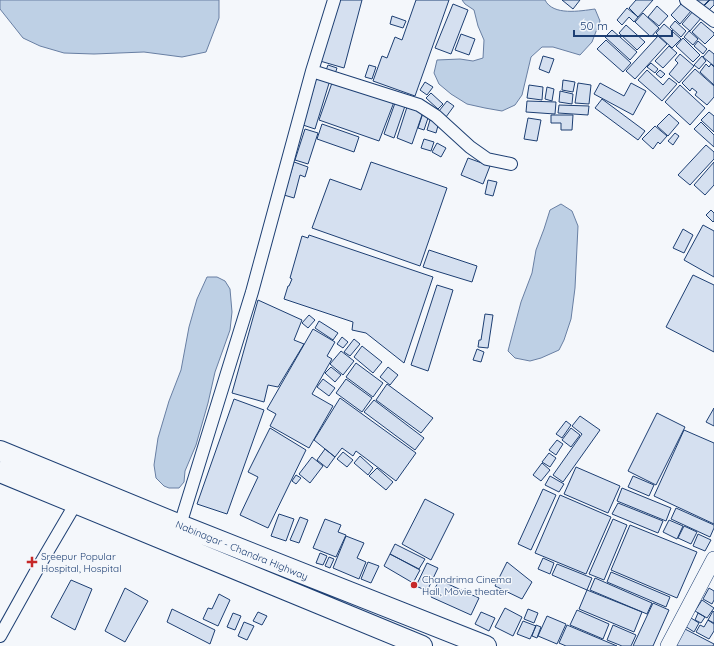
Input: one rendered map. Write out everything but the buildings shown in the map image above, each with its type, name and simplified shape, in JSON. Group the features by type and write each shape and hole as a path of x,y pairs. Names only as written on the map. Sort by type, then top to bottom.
{"highway":[{"name":"Nabinagar - Chandra Highway","path":"0,451 180,525 486,646"},
{"name":"Nabinagar - Chandra Highway","path":"0,472 422,646"}],"street":[{"path":"180,525 252,292 312,71 334,0"},
{"path":"686,0 714,21"},
{"path":"312,71 419,105 436,116 470,147 487,159 511,164"},
{"path":"0,636 76,503"},
{"path":"668,646 714,559"}],"water":[{"path":"0,0 219,0 219,18 206,52 182,57 144,52 94,54 64,53 40,46 23,38 0,9"},
{"path":"462,0 545,0 549,5 560,10 575,11 595,9 600,21 592,42 580,55 553,47 542,47 531,57 522,95 515,105 502,111 467,104 439,84 434,73 437,60 460,59 473,61 483,58 484,40 478,26 474,10"},
{"path":"561,204 572,211 578,226 575,288 571,319 559,350 530,361 515,358 508,351 521,302 532,273 536,250 550,210"},
{"path":"207,277 217,277 225,281 230,289 232,312 230,330 215,372 196,445 185,471 184,482 179,488 169,488 164,486 156,478 154,465 158,438 169,401 181,370 189,327 197,299"}],"place":[{"name":"Sreepur Popular Hospital, Hospital","path":"32,562"},
{"name":"Chandrima Cinema Hall, Movie theater","path":"414,585"}]}
